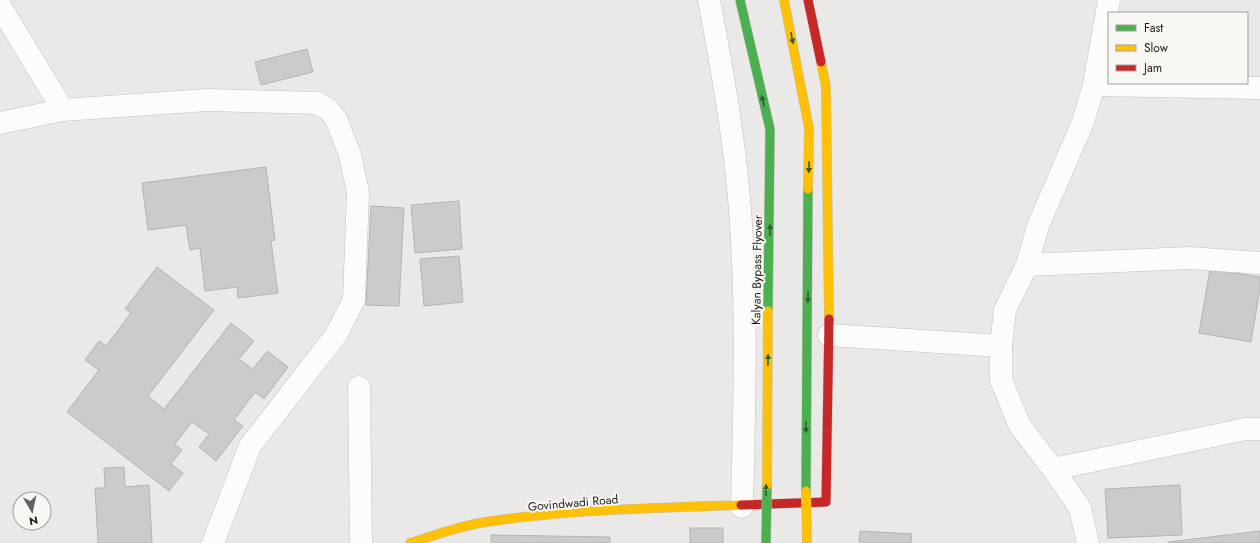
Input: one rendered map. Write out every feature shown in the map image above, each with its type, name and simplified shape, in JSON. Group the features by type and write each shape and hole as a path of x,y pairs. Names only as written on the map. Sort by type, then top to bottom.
{"main road":[{"name":"Kalyan Bypass Flyover","path":"740,0 770,129 766,543"},
{"path":"784,0 809,128 806,473 807,543"},
{"path":"808,0 826,87 830,282 829,335"},
{"name":"Govindwadi Road","path":"410,543 479,524 588,512 742,507 826,502 829,335"}],"street":[{"path":"709,0 729,106 742,239 745,387 742,507"},
{"path":"1088,543 1080,508 1053,469 1020,426 1001,380 1001,346 1005,310 1027,265 1038,226 1083,122 1094,85 1109,0"},
{"path":"0,6 63,110"},
{"path":"1094,85 1260,88"},
{"path":"0,124 63,110 207,100 317,103 328,109 336,119 350,155 358,192 354,300 336,335 250,446 213,543"},
{"path":"1027,265 1190,258 1260,263"},
{"path":"829,335 1001,346"},
{"path":"359,387 361,543"},
{"path":"1053,469 1246,429 1260,429"}],"building":[{"path":"307,49 313,72 261,85 255,62"},
{"path":"266,167 275,240 271,241 278,293 238,298 237,287 205,291 200,248 190,250 186,225 148,230 142,183"},
{"path":"459,201 462,249 415,253 411,205"},
{"path":"371,206 404,208 399,306 366,305"},
{"path":"459,256 463,302 424,306 420,259"},
{"path":"157,267 214,310 148,396 164,409 231,323 254,341 239,359 253,369 267,351 288,367 264,399 255,392 234,420 243,426 216,461 199,447 209,434 192,422 175,444 182,450 171,464 183,473 169,491 67,412 99,370 85,360 99,341 106,346 131,313 125,309"},
{"path":"1210,269 1260,277 1260,288 1251,342 1199,333"},
{"path":"124,467 125,487 149,485 152,543 98,543 95,488 105,488 104,468"},
{"path":"1180,485 1182,535 1108,538 1105,489"},
{"path":"690,528 723,528 723,543 690,543"},
{"path":"860,531 912,534 911,543 859,543"},
{"path":"1260,531 1260,543 1168,543 1168,542"},
{"path":"491,535 610,537 610,543 491,543"}],"traffic: slow":[{"path":"784,0 809,128 808,189"},
{"path":"821,62 826,87 829,319"},
{"path":"767,486 768,311"},
{"path":"806,491 807,543"},
{"path":"410,543 462,527 512,518 643,508 741,505"}],"traffic: jam":[{"path":"808,0 821,62"},
{"path":"741,505 826,502 829,319"}],"traffic: fast":[{"path":"740,0 770,129 768,311"},
{"path":"806,491 808,189"},
{"path":"766,543 767,486"}]}
